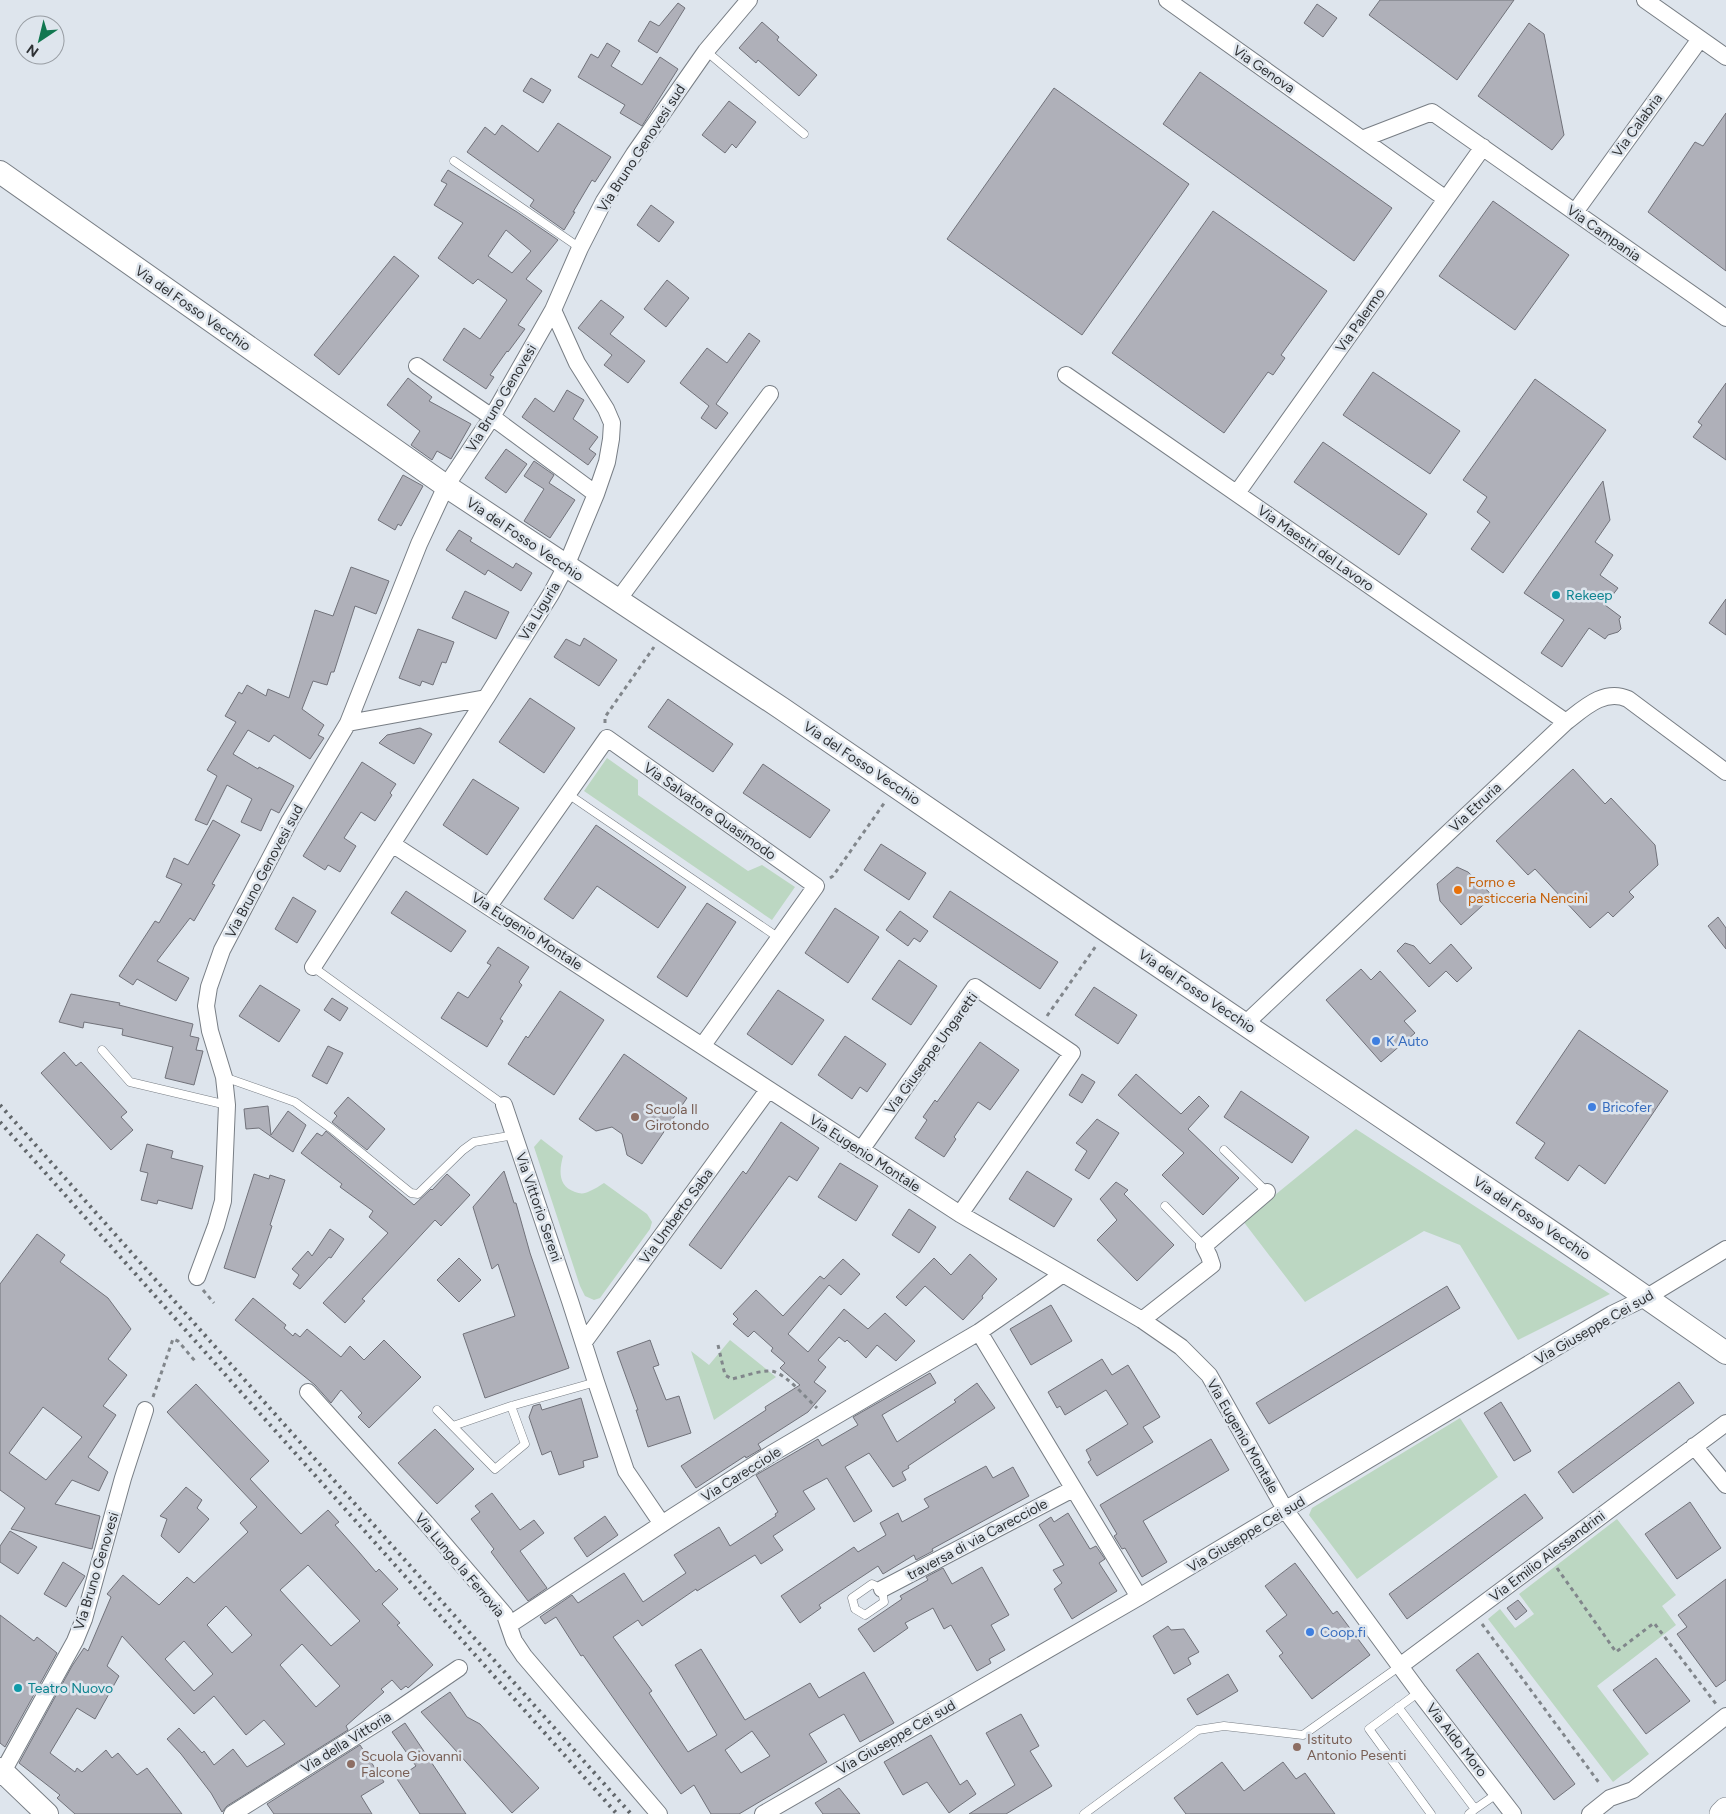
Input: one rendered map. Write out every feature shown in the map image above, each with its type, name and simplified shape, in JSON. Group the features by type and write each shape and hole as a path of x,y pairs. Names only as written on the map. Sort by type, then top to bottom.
{"main road":[{"path":"1722,1814 1726,1810"}],"street":[{"name":"Via Bruno Genovesi sud","path":"554,310 580,248 604,201 634,154 706,51 749,0"},
{"name":"Via Genova","path":"1167,0 1446,199"},
{"path":"1645,0 1726,57"},
{"name":"Via Calabria","path":"1575,212 1700,38"},
{"path":"1362,139 1432,112 1483,147"},
{"name":"Via Campania","path":"1483,147 1726,318"},
{"name":"Via Palermo","path":"1238,493 1483,147"},
{"name":"Via del Fosso Vecchio","path":"0,172 446,486 896,786 1106,931 1647,1297 1726,1353"},
{"name":"Via Bruno Genovesi","path":"446,486 492,417 554,310"},
{"name":"Via Liguria","path":"486,698 551,594 566,566 596,494 607,462 612,423 597,392 577,363 554,310"},
{"path":"417,366 492,417 596,494"},
{"name":"Via Maestri del Lavoro","path":"1066,375 1566,722"},
{"path":"618,600 770,394"},
{"name":"Via Bruno Genovesi sud","path":"197,1277 223,1201 227,1105 224,1076 210,1031 206,1006 213,974 232,929 277,845 348,723 419,544 446,486"},
{"name":"Via Etruria","path":"1245,1024 1566,722 1595,701 1620,696 1636,705 1726,772"},
{"path":"348,723 486,698"},
{"path":"313,968 486,698"},
{"path":"489,906 607,738"},
{"name":"Via Salvatore Quasimodo","path":"607,738 816,886"},
{"name":"Via Eugenio Montale","path":"392,844 960,1214 1142,1320 1181,1347 1208,1375 1286,1510 1400,1666"},
{"path":"703,1045 816,886"},
{"name":"Via Giuseppe Ungaretti","path":"861,1150 975,988 1072,1053 960,1214"},
{"name":"Via Umberto Saba","path":"584,1342 768,1090"},
{"name":"Via Vittorio Sereni","path":"504,1105 626,1471 662,1524"},
{"path":"1142,1320 1212,1265 1204,1246 1267,1192"},
{"name":"Via Giuseppe Cei sud","path":"763,1814 778,1808 1139,1598 1612,1314 1647,1297 1726,1249"},
{"name":"Via Carecciole","path":"509,1625 771,1454 978,1332 1063,1274"},
{"path":"978,1332 1139,1598"},
{"name":"Via Lungo la Ferrovia","path":"308,1392 426,1523 505,1615 514,1641 524,1656 659,1814"},
{"name":"Via Bruno Genovesi","path":"1,1773 75,1641 84,1619 123,1478 145,1410"},
{"name":"Via Emilio Alessandrini","path":"1400,1666 1726,1423"},
{"path":"1694,1446 1726,1485"},
{"name":"traversa di via Carecciole","path":"882,1589 1073,1488"},
{"name":"Via Aldo Moro","path":"1400,1666 1513,1814"},
{"name":"Via della Vittoria","path":"232,1814 393,1713 459,1668"},
{"path":"1590,1814 1610,1798 1634,1790 1726,1716"},
{"path":"1,1773 47,1814"}],"lane":[{"path":"706,51 804,134"},
{"path":"454,161 580,248"},
{"path":"568,794 779,938"},
{"name":"Via Vittorio Sereni","path":"313,968 504,1105"},
{"path":"102,1050 130,1082 227,1105"},
{"path":"224,1076 295,1102 332,1129 411,1193 418,1194 463,1150 474,1142 514,1135"},
{"path":"1224,1150 1267,1192"},
{"path":"1165,1206 1204,1246"},
{"path":"453,1426 511,1406 596,1382"},
{"path":"437,1410 495,1468 525,1444 511,1406"},
{"path":"1084,1814 1198,1730 1224,1726 1303,1735 1400,1666"},
{"path":"1419,1692 1369,1729 1431,1814"},
{"path":"1398,1707 1472,1812 1498,1793"}],"path":[{"path":"607,738 605,717 665,631"},
{"path":"816,886 833,876 896,786"},
{"path":"1038,1029 1106,931"},
{"path":"145,1410 150,1404 173,1339 178,1341 195,1361"},
{"path":"718,1345 725,1375 732,1379 774,1371 787,1380 830,1420"},
{"path":"1548,1556 1616,1652 1654,1623 1726,1716"},
{"path":"1473,1612 1600,1784"}],"green space":[{"path":"607,758 638,780 638,795 748,871 762,865 795,887 772,920 584,791"},
{"path":"1356,1129 1610,1294 1518,1340 1460,1245 1424,1231 1305,1302 1243,1221"},
{"path":"541,1139 563,1156 561,1177 565,1186 569,1189 577,1193 584,1193 604,1183 647,1214 652,1222 650,1229 600,1298 594,1300 585,1296 580,1286 534,1147"},
{"path":"730,1340 776,1377 714,1420 691,1351 709,1365"},
{"path":"1460,1418 1498,1477 1357,1579 1309,1515 1312,1508"},
{"path":"1617,1519 1676,1595 1662,1606 1676,1625 1597,1686 1649,1754 1613,1782 1488,1619 1500,1609 1515,1628 1534,1614 1519,1594"}],"building":[{"path":"1380,0 1514,0 1457,80 1369,15"},
{"path":"678,3 685,8 657,53 638,41 650,21 659,26"},
{"path":"1317,4 1337,18 1323,37 1304,23"},
{"path":"762,22 779,37 777,40 817,75 799,96 758,60 756,63 739,48"},
{"path":"1529,23 1544,34 1564,135 1552,150 1478,96"},
{"path":"607,43 620,51 611,66 642,85 660,57 678,69 642,126 620,113 625,105 578,77 591,54 598,58"},
{"path":"1200,72 1392,208 1354,261 1163,124"},
{"path":"531,78 551,90 543,103 523,91"},
{"path":"1054,88 1189,184 1082,335 947,239"},
{"path":"729,101 756,122 736,148 732,144 725,153 702,135"},
{"path":"1726,113 1726,271 1648,212 1695,142 1703,146"},
{"path":"558,123 611,157 595,182 592,180 564,230 530,206 534,200 467,152 485,127 495,135 502,125 538,152"},
{"path":"448,170 517,212 558,240 526,279 542,291 518,325 525,329 490,375 494,377 486,389 443,360 464,328 480,339 507,300 478,279 473,284 438,258 463,223 434,205 447,184 441,181","holes":["506,230 531,251 512,273 488,256"]},
{"path":"1493,201 1569,255 1515,330 1439,276"},
{"path":"651,205 674,222 659,242 637,225"},
{"path":"1213,211 1327,291 1281,355 1285,358 1273,375 1268,372 1224,433 1112,353"},
{"path":"394,256 419,276 339,375 314,355"},
{"path":"667,280 689,298 666,327 644,309"},
{"path":"601,300 624,317 610,334 645,361 628,383 604,365 612,355 578,328"},
{"path":"749,333 760,341 716,404 728,413 716,429 701,418 709,406 680,383 707,348 727,363"},
{"path":"1373,372 1460,431 1430,474 1343,415"},
{"path":"408,378 432,397 429,401 471,424 451,459 437,451 432,460 411,445 420,431 387,405"},
{"path":"1535,379 1606,430 1503,573 1471,549 1490,522 1477,512 1487,497 1463,480"},
{"path":"1726,383 1726,460 1693,437 1702,425 1698,422"},
{"path":"567,390 584,400 573,419 598,437 589,449 596,454 588,465 522,417 535,398 554,412"},
{"path":"1323,442 1427,514 1399,555 1294,482"},
{"path":"506,449 527,464 506,493 485,478"},
{"path":"534,461 554,475 549,483 575,500 550,538 524,521 544,489 524,476"},
{"path":"403,475 423,486 401,526 398,524 395,530 378,520"},
{"name":"Rekeep","path":"1603,481 1610,520 1595,542 1613,555 1600,575 1618,588 1605,605 1621,617 1619,619 1621,629 1608,635 1605,639 1589,628 1562,667 1541,653 1564,620 1524,593"},
{"path":"459,530 472,538 470,541 513,568 516,563 532,573 521,591 488,570 485,575 446,550"},
{"path":"351,567 389,581 376,614 355,606 334,672 331,672 327,685 313,681 302,709 324,725 318,735 324,738 310,759 274,735 269,742 248,730 233,754 258,769 259,767 294,786 279,813 271,809 261,831 241,822 252,799 227,785 207,825 195,820 217,776 207,770 236,722 225,716 239,692 242,694 247,685 266,696 268,689 289,698 315,610 333,616"},
{"path":"465,591 509,612 496,639 452,618"},
{"path":"1726,599 1726,635 1709,623"},
{"path":"418,629 454,642 446,663 442,662 433,685 422,681 420,686 399,678"},
{"path":"584,638 617,660 599,686 554,657 566,639 580,646"},
{"path":"530,698 575,728 544,773 499,742"},
{"path":"668,699 733,744 713,772 648,727"},
{"path":"420,728 432,734 414,764 379,743 387,735"},
{"path":"362,762 396,784 390,793 392,795 375,821 361,812 344,838 356,846 340,872 328,865 325,870 303,856"},
{"path":"763,764 830,810 810,838 743,793"},
{"path":"1573,769 1605,804 1611,798 1655,845 1658,865 1629,892 1634,897 1613,917 1608,912 1590,928 1535,869 1528,875 1496,841"},
{"path":"473,779 519,808 487,855 443,825"},
{"path":"213,820 240,835 212,884 215,885 194,921 190,918 157,961 189,978 176,1001 137,979 133,985 119,976 155,921 159,923 182,884 166,877 174,858 188,865"},
{"path":"596,825 686,887 658,928 597,886 573,919 544,899"},
{"path":"881,844 926,873 909,900 864,870"},
{"path":"1457,867 1468,872 1493,896 1461,925 1440,901 1437,884"},
{"path":"406,891 466,931 451,952 391,913"},
{"path":"950,891 1058,962 1040,989 933,917"},
{"path":"293,897 316,911 297,943 275,929"},
{"path":"707,903 736,922 687,997 657,977"},
{"path":"835,908 879,937 848,983 805,953"},
{"path":"900,911 928,931 920,942 914,938 908,946 886,930"},
{"path":"1718,917 1726,928 1726,949 1708,926"},
{"path":"1405,943 1414,946 1430,964 1451,944 1472,968 1457,982 1446,971 1429,987 1397,951"},
{"path":"498,947 529,967 519,982 522,985 500,1019 503,1021 487,1047 441,1018 458,992 468,998 491,965 487,963"},
{"path":"899,960 937,986 911,1025 872,999"},
{"path":"1361,969 1371,980 1380,971 1416,1011 1404,1021 1415,1033 1381,1062 1326,1000"},
{"path":"260,985 300,1010 279,1042 239,1016"},
{"path":"1094,987 1137,1015 1118,1044 1075,1015"},
{"path":"778,990 824,1020 792,1065 747,1034"},
{"path":"560,991 604,1020 554,1095 508,1064 526,1036 528,1038"},
{"path":"71,994 120,1003 119,1005 193,1024 190,1036 199,1038 196,1050 203,1051 194,1085 165,1078 173,1047 122,1035 123,1029 84,1022 83,1028 59,1022"},
{"path":"332,998 348,1008 340,1021 324,1010"},
{"name":"Bricofer","path":"1579,1030 1668,1091 1605,1184 1579,1165 1568,1181 1535,1158 1545,1143 1516,1123"},
{"path":"845,1036 886,1064 867,1092 860,1087 852,1099 818,1075"},
{"path":"980,1042 1019,1070 990,1110 978,1102 954,1137 956,1139 944,1157 915,1138 927,1120 923,1117 935,1100 937,1102"},
{"path":"328,1046 343,1053 327,1084 312,1076"},
{"path":"64,1052 76,1066 81,1062 127,1112 121,1117 133,1130 111,1150 41,1073"},
{"path":"624,1054 687,1098 642,1164 627,1155 622,1134 612,1127 596,1131 579,1119"},
{"path":"1082,1074 1095,1082 1082,1103 1069,1095"},
{"path":"1136,1074 1181,1114 1199,1096 1209,1106 1188,1129 1239,1178 1203,1215 1162,1175 1184,1153 1118,1095"},
{"path":"1241,1091 1309,1137 1292,1163 1224,1117"},
{"path":"348,1097 385,1129 367,1150 332,1122 337,1116 334,1113"},
{"path":"268,1106 271,1135 288,1111 306,1125 293,1152 259,1128 246,1129 244,1109"},
{"path":"1097,1119 1119,1133 1089,1179 1075,1170 1087,1151 1076,1143"},
{"path":"781,1122 819,1148 797,1181 789,1176 721,1269 689,1245 743,1171 746,1174"},
{"path":"326,1131 414,1205 447,1174 470,1195 441,1226 435,1220 362,1299 365,1301 345,1323 323,1303 388,1233 369,1217 373,1211 340,1187 342,1184 301,1153 317,1133 322,1136"},
{"path":"147,1144 173,1151 171,1158 203,1166 192,1209 158,1200 157,1204 141,1200 148,1173 140,1171"},
{"path":"840,1163 878,1186 856,1221 818,1197"},
{"path":"504,1171 569,1368 485,1398 463,1334 515,1316 498,1264 492,1269 473,1207"},
{"path":"1027,1171 1072,1199 1054,1227 1009,1199"},
{"path":"254,1174 269,1179 270,1175 285,1180 255,1278 224,1268"},
{"path":"1116,1182 1128,1190 1124,1194 1174,1245 1137,1281 1097,1240 1117,1220 1100,1199"},
{"path":"909,1209 936,1227 919,1253 892,1235"},
{"path":"330,1229 344,1239 331,1258 329,1257 300,1289 293,1284 299,1275 292,1269 308,1251 312,1256"},
{"path":"37,1234 65,1255 60,1262 108,1298 131,1329 108,1359 127,1375 103,1406 116,1415 88,1457 108,1472 99,1491 72,1480 55,1504 100,1516 92,1549 11,1529 25,1508 0,1490 0,1284","holes":["43,1407 82,1437 46,1480 9,1453"]},
{"path":"970,1254 997,1279 963,1320 925,1286 906,1306 896,1297 934,1258 951,1275"},
{"path":"459,1258 481,1280 459,1302 437,1280"},
{"path":"843,1259 860,1274 841,1295 829,1285 788,1334 808,1352 844,1309 868,1329 885,1313 915,1341 896,1361 877,1345 866,1358 847,1340 845,1342 839,1337 818,1360 826,1367 814,1382 826,1391 808,1412 758,1444 761,1449 746,1458 745,1456 696,1488 681,1466 766,1410 765,1407 800,1385 780,1368 785,1363 771,1351 773,1348 754,1331 748,1337 733,1324 738,1319 733,1314 756,1290 783,1316 820,1276 824,1279"},
{"path":"1447,1286 1460,1308 1269,1424 1256,1403"},
{"path":"253,1298 286,1325 284,1328 293,1336 295,1333 300,1337 307,1329 341,1357 350,1346 364,1360 384,1340 421,1377 369,1428 358,1417 362,1413 341,1390 331,1403 315,1385 235,1320"},
{"path":"1051,1305 1072,1341 1031,1365 1010,1329"},
{"path":"650,1340 659,1365 653,1367 666,1400 679,1396 691,1433 648,1447 636,1410 638,1410 617,1352"},
{"path":"1102,1359 1112,1375 1128,1365 1160,1417 1143,1427 1153,1442 1097,1476 1088,1462 1091,1460 1086,1450 1128,1424 1106,1390 1065,1415 1060,1406 1057,1408 1048,1392"},
{"path":"930,1373 936,1383 882,1415 897,1442 956,1402 954,1400 977,1383 995,1408 908,1466 909,1468 902,1472 906,1480 893,1487 869,1453 845,1467 872,1511 854,1522 827,1478 803,1491 815,1509 773,1536 783,1550 761,1564 755,1555 697,1591 696,1589 642,1626 638,1620 613,1637 652,1691 649,1693 688,1752 717,1735 675,1665 701,1649 745,1720 810,1683 819,1698 864,1672 894,1723 860,1742 844,1714 809,1734 827,1762 739,1814 711,1814 694,1785 681,1794 583,1655 581,1656 556,1617 545,1624 540,1617 572,1595 578,1603 624,1573 643,1602 686,1573 674,1555 719,1527 730,1546 776,1516 775,1514 778,1512 756,1475 818,1439 822,1446 858,1425 853,1417","holes":["752,1731 770,1756 741,1773 725,1750"]},
{"path":"1679,1382 1694,1403 1573,1493 1558,1472"},
{"path":"196,1384 269,1461 250,1479 301,1534 328,1510 339,1522 335,1525 376,1572 379,1569 398,1589 382,1604 400,1623 397,1625 433,1665 408,1688 406,1686 401,1690 392,1680 381,1689 384,1692 346,1726 348,1730 227,1806 222,1812 211,1793 167,1739 179,1728 202,1753 204,1751 214,1765 233,1749 247,1767 285,1744 264,1720 246,1735 214,1696 194,1714 122,1636 107,1666 119,1676 95,1719 77,1708 50,1753 75,1772 77,1768 82,1772 106,1750 112,1758 118,1753 137,1775 147,1768 182,1814 75,1814 57,1798 60,1795 19,1763 72,1666 84,1648 88,1651 111,1597 107,1594 123,1575 159,1605 187,1577 194,1583 248,1532 240,1523 257,1507 167,1412","holes":["308,1565 360,1621 331,1646 280,1590","226,1606 252,1635 232,1653 207,1625","184,1641 213,1674 194,1691 165,1659","302,1644 340,1686 316,1707 280,1665"]},
{"path":"581,1398 598,1457 583,1461 584,1467 559,1475 551,1451 542,1455 529,1417 533,1406 540,1404 542,1410"},
{"path":"1501,1402 1531,1451 1514,1461 1484,1413"},
{"path":"435,1429 474,1469 437,1504 398,1463"},
{"path":"1211,1439 1229,1470 1143,1521 1167,1562 1142,1577 1125,1548 1122,1549 1114,1536 1117,1534 1100,1505"},
{"path":"986,1466 993,1478 1013,1467 1029,1496 932,1549 933,1551 916,1560 914,1555 883,1574 878,1566 819,1605 821,1608 800,1623 781,1596 854,1547 858,1552 886,1535 880,1523 898,1513 902,1522 929,1507 924,1499"},
{"path":"186,1487 202,1500 197,1508 209,1519 179,1553 161,1536 167,1519 160,1516"},
{"path":"492,1493 520,1530 534,1520 544,1533 520,1551 547,1588 528,1601 491,1552 494,1549 471,1519 480,1512 475,1506"},
{"path":"1525,1494 1543,1518 1407,1619 1389,1594"},
{"path":"1690,1502 1721,1548 1677,1579 1645,1534"},
{"path":"1068,1513 1090,1549 1096,1546 1105,1559 1099,1563 1117,1591 1072,1619 1054,1589 1062,1583 1053,1570 1064,1565 1039,1525 1051,1517 1054,1522"},
{"path":"605,1516 618,1535 587,1557 574,1538"},
{"path":"10,1531 37,1547 18,1574 0,1562 0,1546"},
{"path":"63,1562 85,1576 66,1607 44,1594"},
{"name":"Coop.fi","path":"1295,1563 1333,1614 1337,1611 1370,1655 1312,1699 1279,1656 1283,1653 1266,1631 1287,1615 1265,1586"},
{"path":"982,1567 1009,1615 991,1625 1005,1650 989,1659 991,1663 977,1671 951,1625 944,1629 933,1608 905,1623 908,1628 874,1652 858,1629 902,1599 900,1596 928,1580 926,1577 943,1568 952,1584"},
{"path":"1726,1579 1726,1680 1716,1687 1677,1634 1687,1627 1678,1615"},
{"path":"1518,1600 1527,1611 1516,1620 1507,1608"},
{"path":"0,1615 34,1641 37,1637 57,1653 5,1747 0,1743"},
{"path":"1168,1626 1171,1630 1184,1629 1199,1652 1188,1658 1191,1664 1174,1674 1153,1636"},
{"path":"1478,1653 1575,1784 1554,1800 1456,1670"},
{"path":"1656,1658 1690,1701 1646,1734 1613,1690"},
{"path":"1228,1674 1238,1691 1197,1715 1187,1699"},
{"path":"450,1692 467,1717 480,1724 539,1788 512,1813 421,1712"},
{"path":"1021,1714 1039,1746 1030,1751 1052,1786 1006,1814 969,1814 1015,1785 986,1733"},
{"path":"405,1723 466,1814 420,1814 397,1779 416,1766 392,1732"},
{"path":"931,1735 960,1785 967,1780 976,1794 949,1813 927,1782 903,1795 884,1762"},
{"name":"Scuola Giovanni Falcone","path":"360,1745 384,1782 361,1796 372,1814 274,1814 267,1804"},
{"path":"1222,1762 1244,1791 1283,1762 1296,1779 1305,1773 1335,1814 1186,1814 1174,1798"},
{"path":"839,1788 860,1814 823,1814 815,1803"}],"railway":[{"path":"0,1105 631,1814"},
{"path":"0,1122 617,1814"}],"place":[{"name":"Rekeep","path":"1556,595"},
{"name":"Forno e pasticceria Nencini","path":"1458,890"},
{"name":"K Auto","path":"1376,1041"},
{"name":"Bricofer","path":"1592,1107"},
{"name":"Scuola Il Girotondo","path":"635,1117"},
{"name":"Coop.fi","path":"1310,1632"},
{"name":"Teatro Nuovo","path":"18,1688"},
{"name":"Istituto Antonio Pesenti","path":"1297,1747"},
{"name":"Scuola Giovanni Falcone","path":"351,1764"}]}
